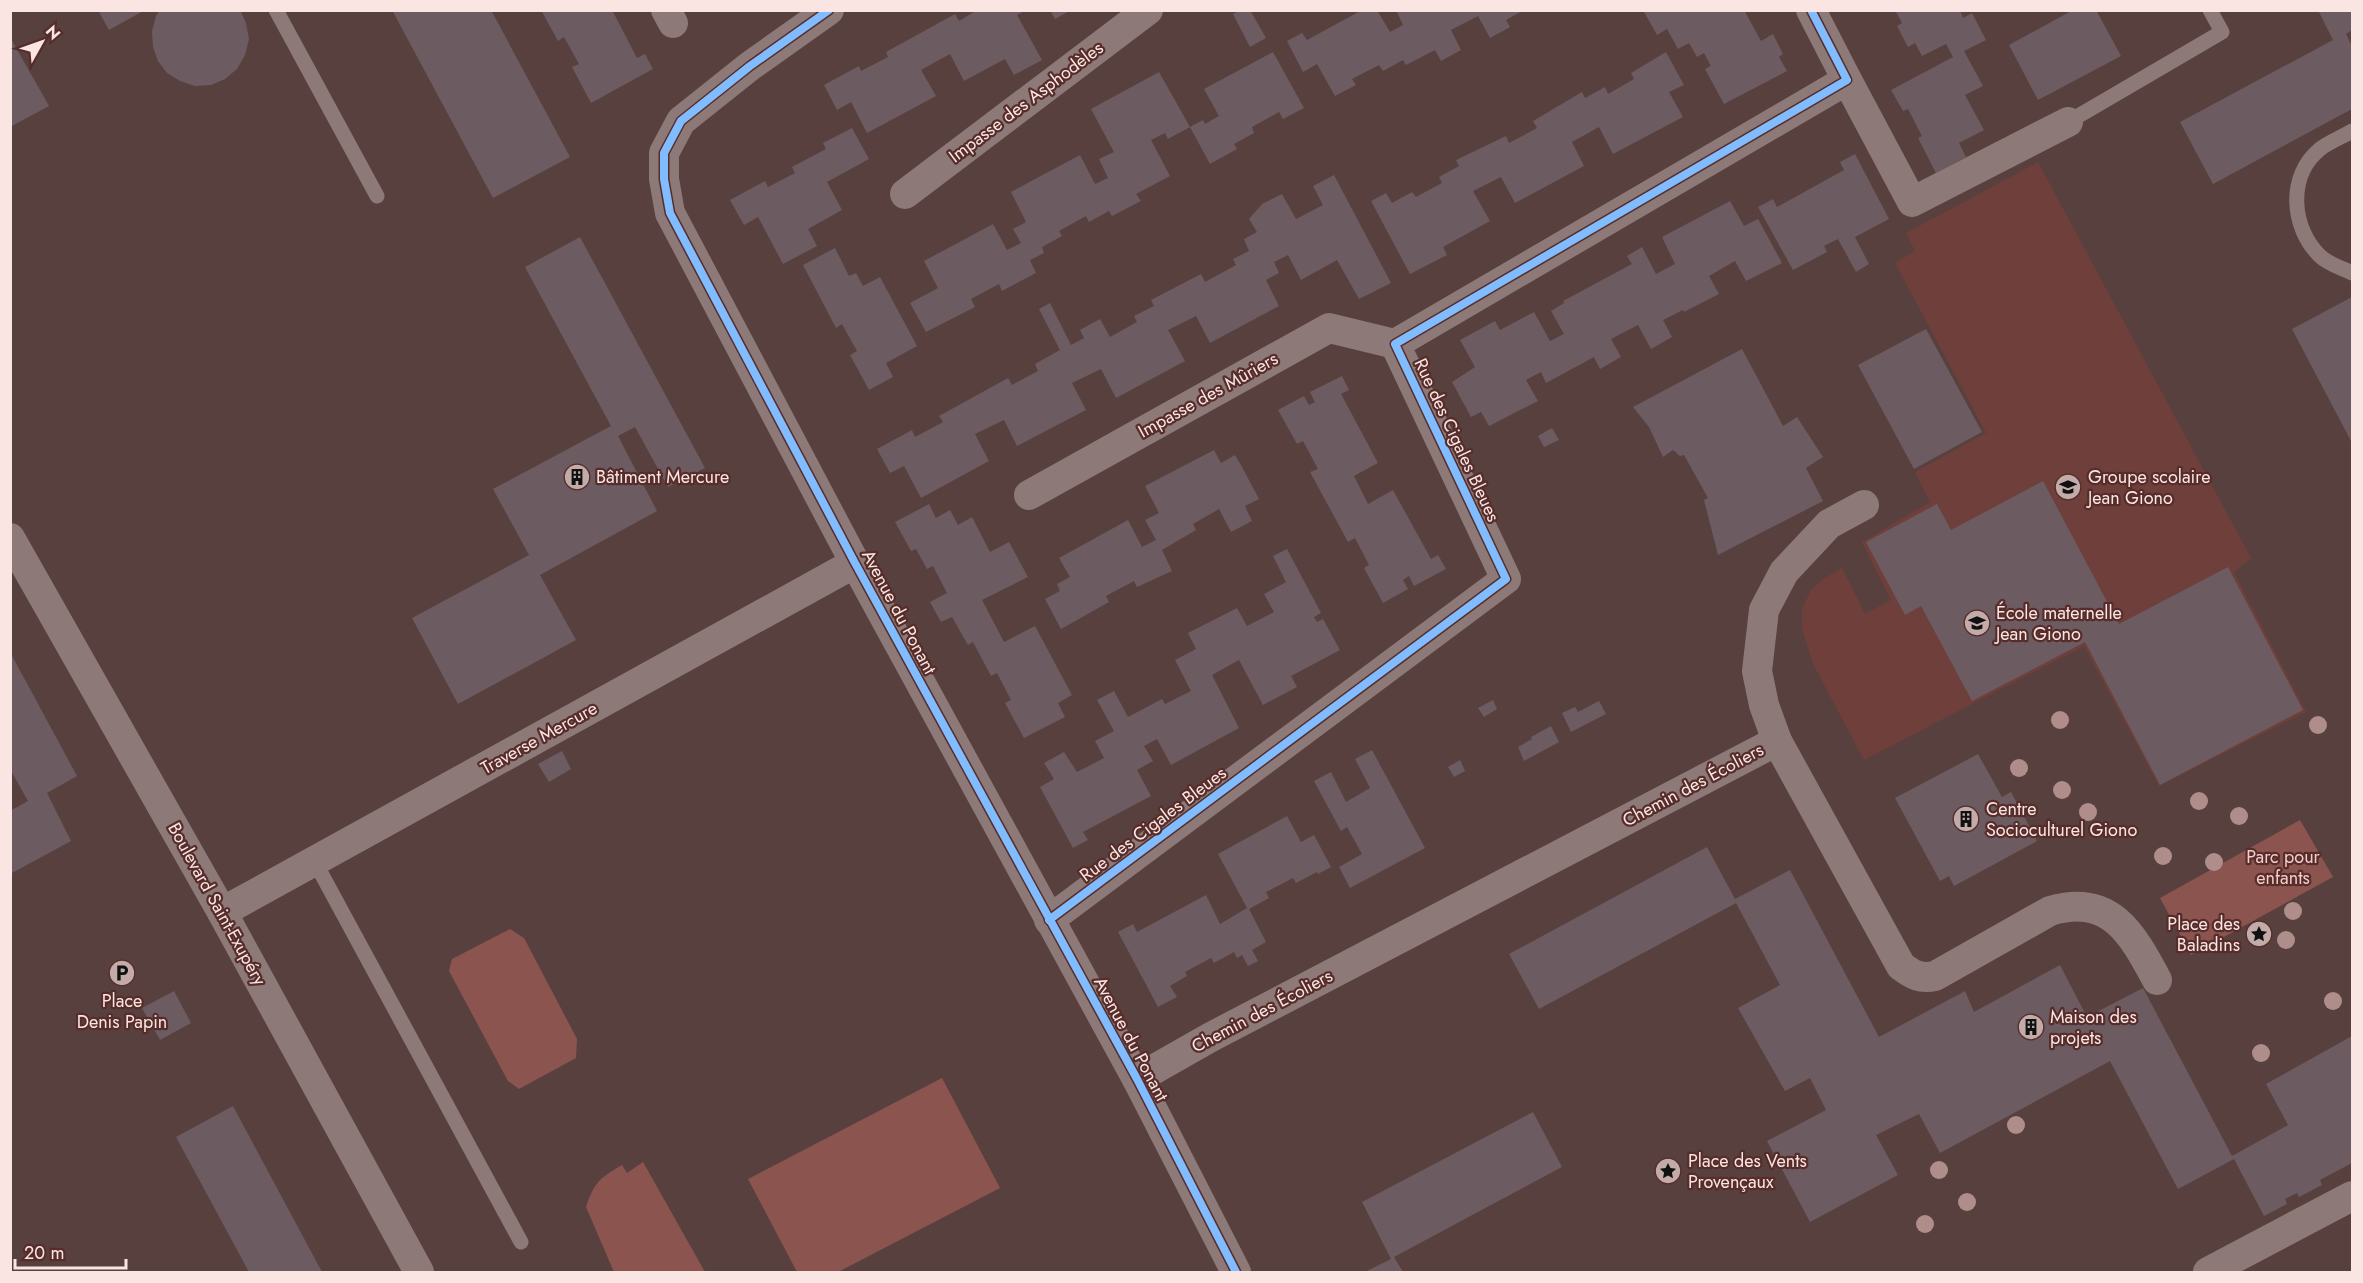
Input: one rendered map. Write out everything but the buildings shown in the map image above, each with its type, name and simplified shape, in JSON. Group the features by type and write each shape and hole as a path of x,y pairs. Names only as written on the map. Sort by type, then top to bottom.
{"street":[{"name":"Avenue du Ponant","path":"829,10 750,66 681,121 664,153 664,179 670,213 855,563 1137,1079 1236,1272"},
{"name":"Impasse des Asphodèles","path":"905,194 1148,10"},
{"path":"1811,10 1912,202 2068,122"},
{"name":"Rue des Cigales Bleues","path":"1049,920 1506,579 1395,344 1848,80"},
{"name":"Impasse des Mûriers","path":"1029,495 1329,328 1395,344"},
{"path":"1777,741 1764,705 1757,671 1764,610 1784,572 1829,524 1864,505"},
{"name":"Boulevard Saint-Exupéry","path":"10,538 222,912 419,1272"},
{"name":"Traverse Mercure","path":"222,912 855,563"},
{"name":"Chemin des Écoliers","path":"1137,1079 1242,1021 1777,741 1901,966 1914,976 1924,978 1935,976 2050,911 2067,906 2088,907 2106,913 2124,927 2136,941 2157,980"},
{"path":"2208,1272 2352,1196"}],"lane":[{"path":"276,10 377,196"},
{"path":"2068,122 2222,32 2211,10"},
{"path":"2352,131 2320,150 2306,166 2296,191 2297,215 2306,241 2321,258 2352,273"},
{"path":"315,862 521,1242"}],"shaded area":[{"name":"Groupe scolaire Jean Giono","path":"2038,162 2251,558 2234,572 2306,712 2159,786 2084,646 1864,760 1813,664 1802,629 1802,609 1811,590 1842,568 1865,614 1891,600 1862,542 1930,502 1915,472 1986,433 1895,263 1915,251 1906,233"}],"green space":[{"name":"Parc pour enfants","path":"2300,820 2333,877 2191,955 2160,898"},
{"path":"510,929 524,938 577,1039 576,1058 519,1089 508,1081 449,971 452,959"},
{"path":"942,1078 1000,1188 838,1272 797,1272 748,1179"},
{"path":"643,1162 705,1272 614,1272 586,1207 592,1191 603,1178 622,1165 627,1173"}],"cycle path":[{"path":"829,10 750,66 681,121 664,153 664,179 670,213 855,563 1137,1079 1236,1272"},
{"path":"1049,920 1506,579 1395,344 1847,80 1811,10"}],"place":[{"name":"Bâtiment Mercure","path":"577,477"},
{"name":"Groupe scolaire Jean Giono","path":"2068,487"},
{"name":"École maternelle Jean Giono","path":"1977,623"},
{"name":"Centre Socioculturel Giono","path":"1966,819"},
{"name":"Place des Baladins","path":"2259,934"},
{"name":"Place Denis Papin","path":"122,973"},
{"name":"Maison des projets","path":"2031,1027"},
{"name":"Place des Vents Provençaux","path":"1668,1171"}]}
